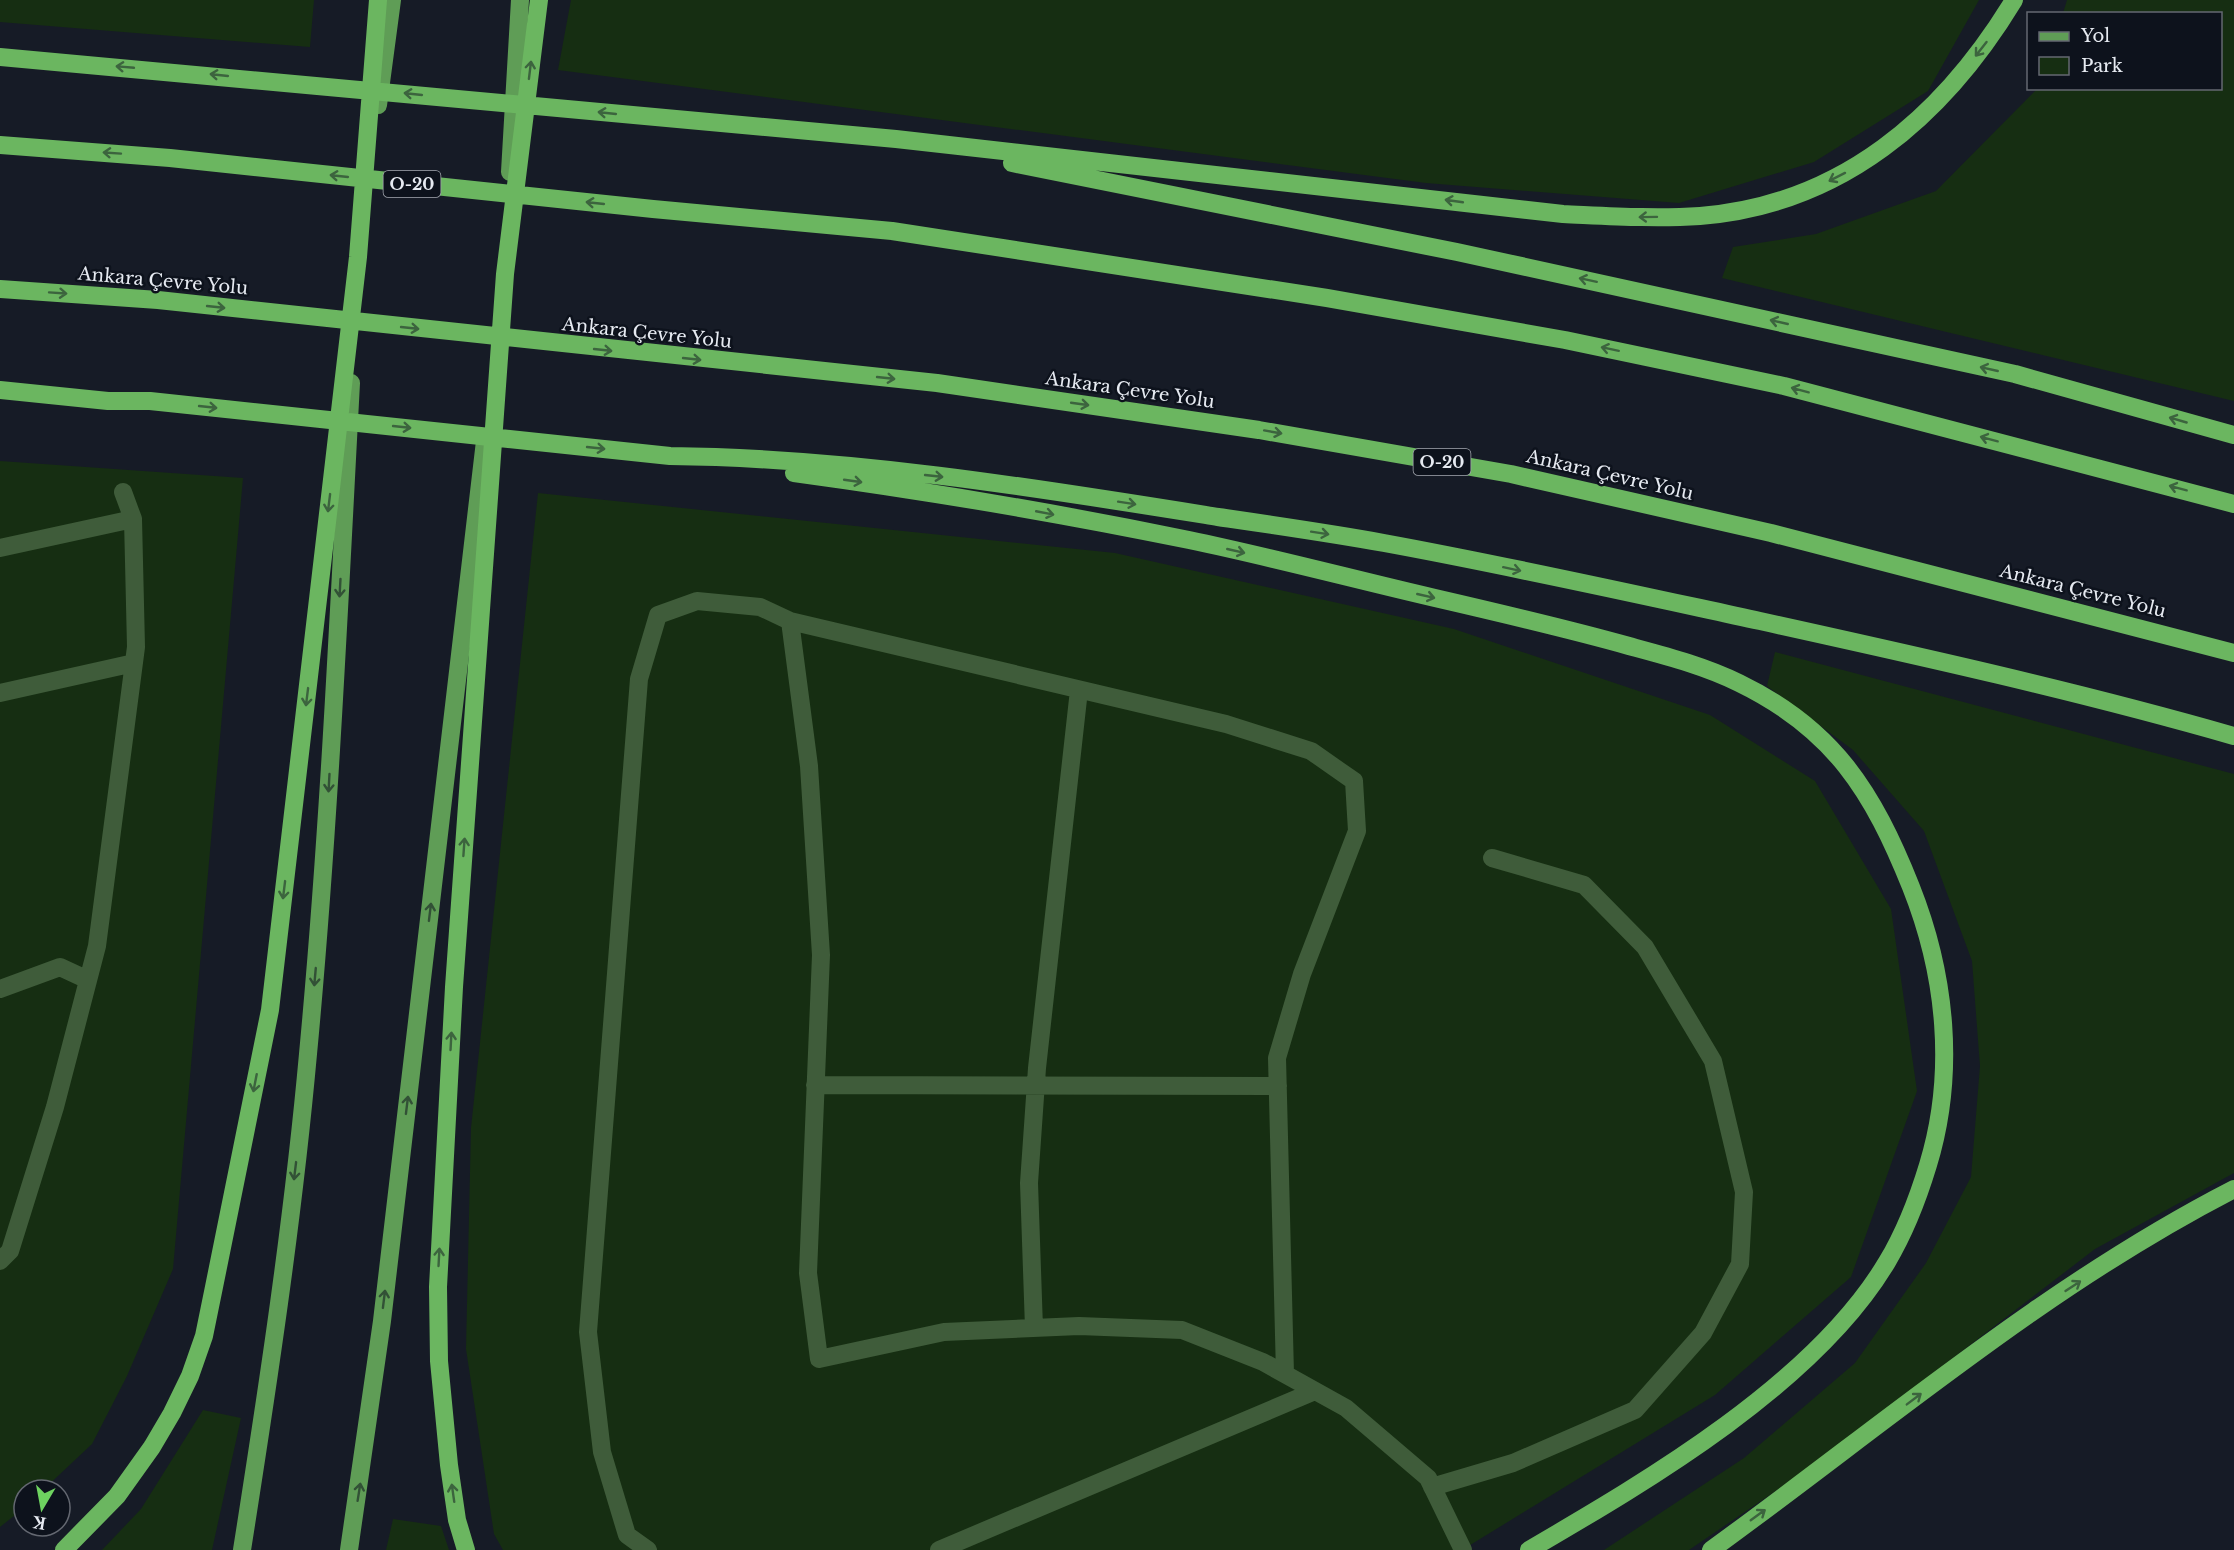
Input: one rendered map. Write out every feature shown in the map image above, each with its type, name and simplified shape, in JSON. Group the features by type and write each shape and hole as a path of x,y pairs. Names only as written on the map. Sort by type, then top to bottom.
{"highway":[{"path":"64,1550 117,1496 152,1447 190,1376 206,1326 270,1010 358,257 378,0"},
{"path":"466,1550 457,1521 449,1465 439,1361 438,1287 454,987 505,274 539,0"},
{"path":"0,57 183,72 896,140 1563,214 1638,217 1700,216 1778,202 1810,191 1868,161 1925,112 1952,84 1995,32 2014,0"},
{"path":"896,140 1457,252 2015,374 2234,435"},
{"name":"O-20","path":"0,145 170,158 653,209 892,231 1327,298 1554,338 1784,386 2234,504"},
{"name":"Ankara Çevre Yolu","path":"0,289 158,300 634,353 937,383 1260,430 1511,474 1771,533 2234,653"},
{"path":"0,390 108,401"},
{"path":"0,398 150,401 670,456 944,493 1190,540 1582,633 1666,656 1739,682 1779,705 1820,738 1852,770 1892,839 1917,902 1941,1001 1946,1051 1944,1099 1935,1142 1908,1220 1889,1259 1870,1287 1825,1340 1792,1371 1709,1438 1529,1550"},
{"path":"670,456 749,457 992,482 1383,543 1893,650 2106,699 2234,736"},
{"path":"1711,1550 1982,1347 2133,1247 2234,1189"}],"main road":[{"path":"242,1550 285,1257 309,1045 327,827 358,257 392,0"},
{"path":"349,1550 382,1321 505,274 520,0"}],"lane":[{"path":"0,1261 10,1251 55,1107 97,946 134,663 134,519 123,492"},
{"path":"0,548 134,519"},
{"path":"648,1550 627,1535 602,1452 588,1332 639,679 658,615 697,601 760,607 790,621 1226,724 1311,751 1354,781 1357,831 1302,974 1277,1058 1285,1374"},
{"path":"790,621 809,766 820,955 808,1273 819,1359 944,1332 1079,1326 1182,1330 1263,1362 1346,1408 1428,1478 1463,1550"},
{"path":"0,693 134,663"},
{"path":"1034,1328 1029,1183 1036,1086 1078,690"},
{"path":"1432,1487 1513,1463 1635,1410 1703,1333 1740,1264 1744,1192 1713,1061 1645,947 1584,885 1492,858"},
{"path":"0,989 60,968 88,980"},
{"path":"815,1085 1278,1086"},
{"path":"939,1550 1315,1391"}],"green space":[{"path":"0,0 314,0 310,47 0,22"},
{"path":"571,0 1979,0 1928,91 1814,162 1679,203 1426,183 558,70"},
{"path":"2067,0 2234,0 2234,401 1722,278 1733,247 1816,234 1936,191 2036,90 2222,90 2222,12 2063,12"},
{"path":"0,461 243,478 173,1269 127,1376 92,1444 56,1478 12,1478 12,1518 0,1527"},
{"path":"538,493 1115,553 1454,629 1710,715 1815,781 1891,909 1917,1091 1851,1277 1715,1395 1462,1550 503,1550 494,1534 466,1349 471,1128"},
{"path":"1775,652 2234,774 2234,1173 2095,1249 1815,1464 1689,1550 1604,1550 1744,1458 1855,1363 1926,1263 1971,1177 1980,1066 1972,961 1924,831 1853,750 1767,686"},
{"path":"203,1410 241,1418 212,1550 102,1550 141,1509"},
{"path":"393,1519 441,1526 449,1550 386,1550"}]}
